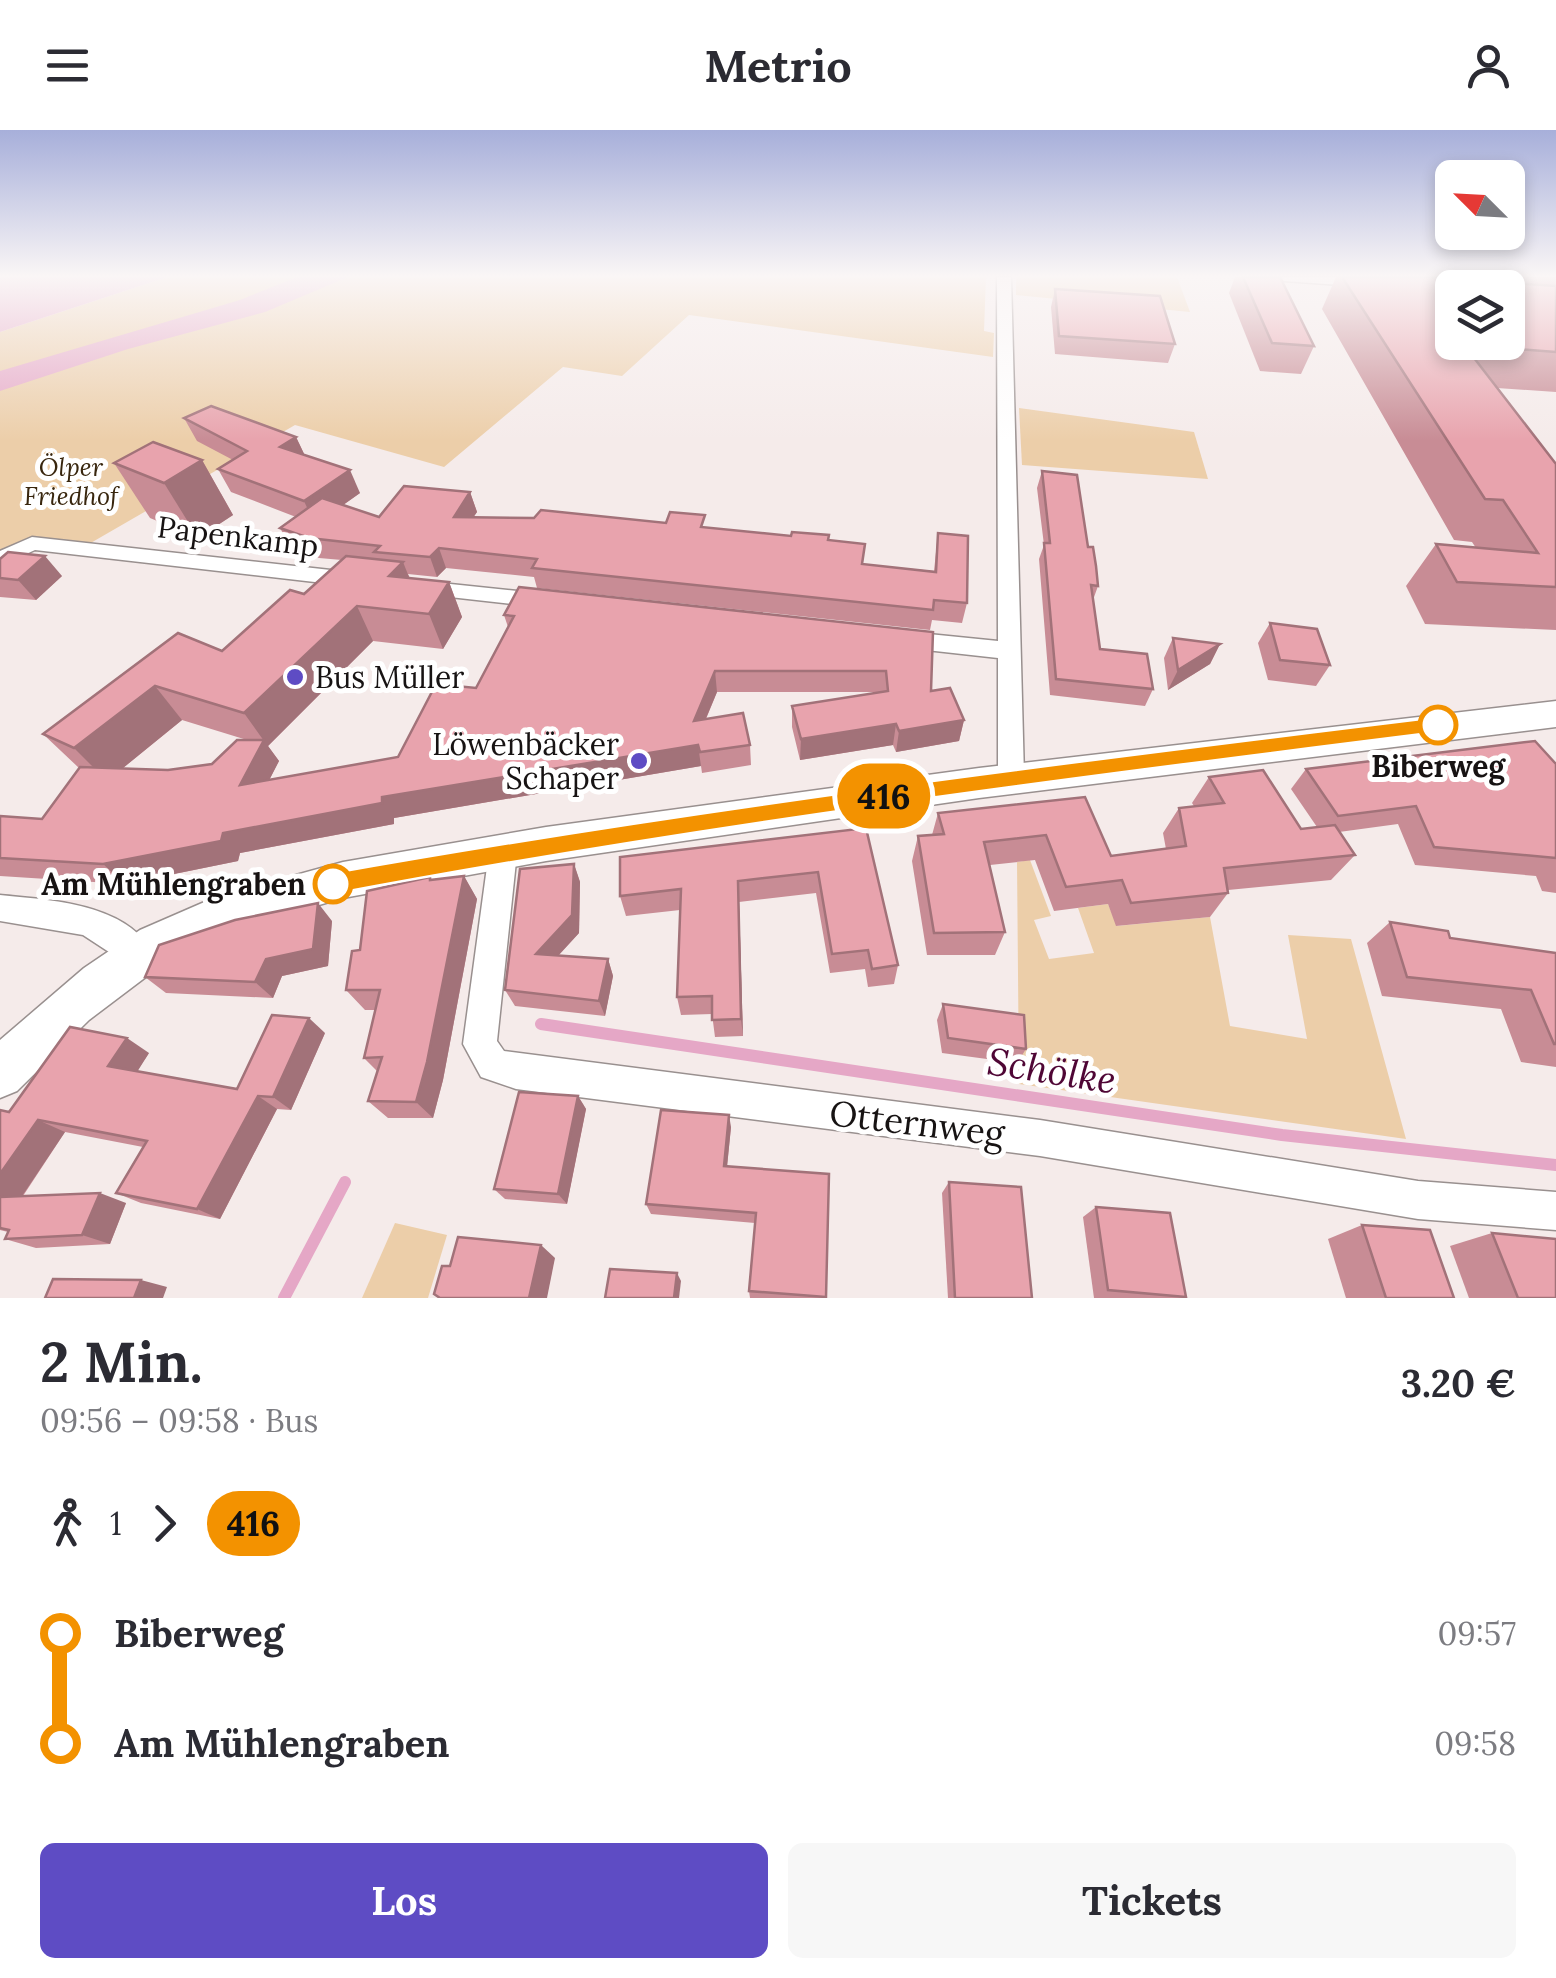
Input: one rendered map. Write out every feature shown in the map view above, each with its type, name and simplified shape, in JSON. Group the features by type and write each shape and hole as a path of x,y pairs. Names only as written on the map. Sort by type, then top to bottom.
{"main road":[{"path":"0,1074 55,1020 138,956 230,912 333,884 502,852 1011,777 1254,745 1556,714"}],"street":[{"path":"1005,332 1011,777"},
{"name":"Papenkamp","path":"0,559 32,543 567,604"},
{"path":"875,637 1009,651"},
{"name":"Otternweg","path":"502,852 480,1044 493,1066 1040,1138 1400,1198 1556,1211"},
{"path":"0,908 75,917 114,932 138,956"}],"green space":[{"name":"Ölper Friedhof","path":"0,332 671,332 622,376 563,367 444,467 295,425 82,548 33,541 0,557"},
{"path":"808,332 987,332 994,333 993,357"},
{"path":"1019,408 1194,432 1208,479 1022,465"},
{"path":"1030,860 1051,916 1034,920 1049,959 1094,953 1078,908 1108,904 1117,926 1210,917 1230,1026 1307,1039 1288,935 1351,939 1406,1139 1019,1084 1017,862"},
{"path":"395,1223 447,1235 428,1298 362,1298"}],"shaded area":[{"path":"133,332 193,332 0,391 0,371"}],"building":[{"path":"1059,332 1171,332 1175,344 1059,336"},
{"path":"1267,332 1307,332 1314,346 1272,343"},
{"path":"1377,332 1435,332 1435,360 1476,360 1556,464 1556,587 1457,582 1436,544 1538,553 1503,500 1485,499"},
{"path":"1525,332 1556,332 1556,352 1525,350"},
{"path":"211,406 296,437 280,447 350,470 304,501 218,469 247,451 184,418"},
{"path":"153,442 202,460 164,483 114,463"},
{"path":"1042,471 1077,475 1088,547 1093,547 1096,566 1098,586 1091,585 1100,649 1147,654 1153,689 1056,679 1044,543 1050,543"},
{"path":"404,486 470,492 454,517 534,518 541,510 666,523 670,512 705,515 701,527 791,536 792,532 829,535 828,540 865,544 862,564 936,572 938,533 968,536 967,603 934,600 933,610 532,568 537,559 439,548 430,557 374,552 380,546 309,538 280,528 322,498 379,517"},
{"path":"8,552 45,556 18,580 0,578 0,559"},
{"path":"346,556 403,562 389,576 449,582 429,614 357,606 244,713 155,686 74,748 43,734 178,633 222,651 290,590 304,594"},
{"path":"519,587 933,632 931,691 950,688 964,720 899,731 896,724 801,739 792,706 888,691 886,671 715,671 694,721 743,713 750,745 700,752 698,745 382,797 382,803 223,833 221,841 103,864 0,858 0,816 42,819 80,767 168,770 212,764 237,740 264,740 240,785 398,757 436,684 476,688 514,616 504,615"},
{"path":"1270,623 1317,629 1330,665 1280,660"},
{"path":"1173,638 1220,644 1178,670"},
{"path":"1535,741 1556,764 1556,858 1434,847 1416,806 1338,816 1306,769"},
{"path":"1263,770 1301,829 1335,825 1355,855 1224,868 1228,893 1131,903 1122,880 1066,887 1046,835 984,842 1005,932 934,933 918,836 944,834 938,813 1085,797 1111,856 1186,846 1179,808 1224,803 1209,777"},
{"path":"866,828 898,965 872,969 868,950 832,954 818,872 738,881 741,1019 712,1020 712,996 677,997 681,889 620,896 620,857"},
{"path":"574,864 572,915 536,954 608,959 599,1001 505,990 520,869"},
{"path":"464,876 416,1102 368,1101 382,1057 364,1058 380,990 346,990 352,951 360,950 367,891 430,877"},
{"path":"318,903 313,949 266,959 255,982 145,977 159,945 235,920"},
{"path":"1390,922 1448,931 1450,938 1556,953 1556,1044 1531,990 1407,977"},
{"path":"943,1004 1024,1015 1026,1049 948,1038"},
{"path":"272,1015 309,1018 273,1097 258,1096 197,1209 116,1193 147,1141 38,1120 0,1174 0,1110 9,1112 70,1027 127,1038 108,1066 237,1089"},
{"path":"519,1092 578,1096 558,1194 494,1189"},
{"path":"661,1110 729,1115 724,1166 829,1174 826,1297 749,1291 756,1213 646,1204"},
{"path":"949,1182 1021,1187 1032,1298 955,1298"},
{"path":"100,1193 82,1235 5,1239 9,1230 0,1228 0,1197"},
{"path":"1096,1207 1170,1213 1186,1297 1108,1290"},
{"path":"1362,1225 1430,1230 1454,1298 1386,1298"},
{"path":"1492,1233 1556,1239 1556,1298 1518,1298"},
{"path":"458,1237 541,1245 529,1298 440,1298 434,1294 442,1266 450,1266"},
{"path":"610,1269 677,1273 674,1298 605,1298"},
{"path":"53,1279 141,1280 134,1298 45,1298"}],"waterway":[{"name":"Schölke","path":"541,1024 1282,1135 1556,1165"},
{"path":"284,1298 345,1182"}],"bus line":[{"name":"416","path":"333,884 502,852 1011,777 1438,725"}],"place":[{"name":"Bus Müller","path":"295,677"},
{"name":"Biberweg","path":"1438,725"},
{"name":"Löwenbäcker Schaper","path":"639,761"},
{"name":"Am Mühlengraben","path":"333,884"}]}
